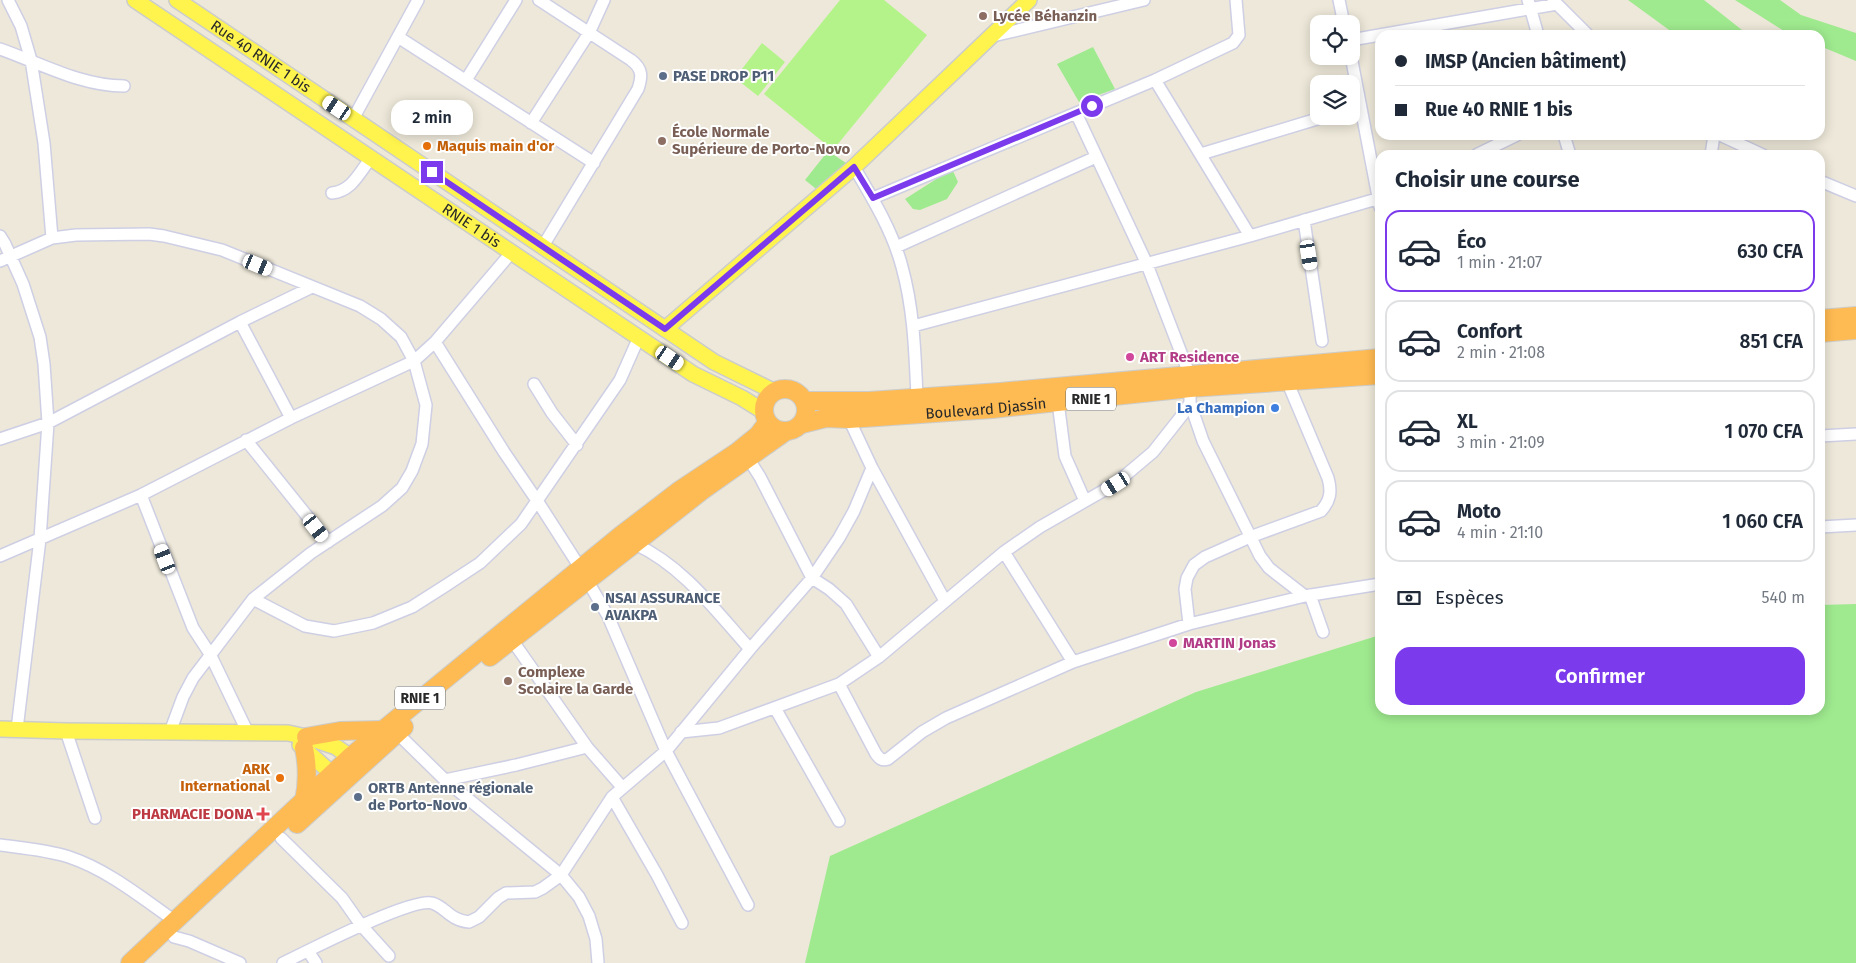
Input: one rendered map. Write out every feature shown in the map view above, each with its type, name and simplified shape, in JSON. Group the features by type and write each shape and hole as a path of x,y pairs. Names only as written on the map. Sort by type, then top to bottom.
{"highway":[{"path":"1825,319 1856,316"},
{"path":"1825,333 1856,330"},
{"name":"Boulevard Djassin","path":"805,401 869,401 917,397 1190,389 1375,359"},
{"name":"Boulevard Djassin","path":"802,424 826,418 849,419 992,409 1190,389 1375,375"},
{"path":"773,391 785,388 797,392 805,401 807,413 802,424"},
{"name":"RNIE 1","path":"390,732 512,640 680,490 758,435 765,417 765,400 773,391"},
{"path":"765,417 785,432"},
{"name":"RNIE 1","path":"130,963 175,929 281,838 337,778 356,761 584,575 634,544 703,490 785,432 802,424"},
{"path":"304,801 308,783 305,742 340,731 390,732"},
{"name":"RNIE 1","path":"146,963 175,929 304,801 337,778"}],"main road":[{"name":"RNIE 1 bis","path":"135,0 693,374 742,398 765,417"},
{"name":"Rue 40 RNIE 1 bis","path":"177,0 714,362 773,391"},
{"path":"665,329 854,167 1030,0"},
{"path":"0,729 288,733 305,742 336,747 356,761"},
{"path":"305,742 337,778"}],"street":[{"path":"8,0 21,26 31,60 44,143 52,238"},
{"path":"353,119 418,0"},
{"path":"466,80 516,0"},
{"path":"540,0 638,65 641,73 638,89 543,246"},
{"path":"532,123 589,32 604,0"},
{"path":"993,36 1144,0"},
{"path":"873,198 1155,80 1233,43 1239,35 1236,0"},
{"path":"1339,0 1342,15"},
{"path":"1400,30 1529,4 1555,2 1583,30"},
{"path":"1529,4 1537,30"},
{"path":"1360,38 1375,35"},
{"path":"398,37 594,163"},
{"path":"0,49 90,82 108,86 124,86"},
{"path":"1155,80 1250,236"},
{"path":"1076,113 1146,262 1190,389 1203,441 1250,537 1269,568 1308,595 1323,632"},
{"path":"1200,154 1310,121"},
{"path":"1360,125 1375,182"},
{"path":"1486,150 1507,140"},
{"path":"1731,140 1752,150"},
{"path":"896,247 1096,157"},
{"path":"332,194 348,188 371,158"},
{"path":"854,167 873,198 896,247 906,284 913,326 917,397"},
{"path":"1825,183 1856,196"},
{"path":"913,326 1146,262 1375,202"},
{"path":"1304,220 1322,341"},
{"path":"0,261 52,238 110,234 164,236 222,250 360,306 381,319 401,337 414,361 426,406 422,444 412,471 402,488 382,506 328,542 252,599 210,654 183,697 170,732"},
{"path":"0,236 11,255 23,284 40,337 48,423 40,539 17,729"},
{"path":"0,556 140,495 246,440 414,361 435,342 511,253"},
{"path":"0,439 48,423 240,322 312,287"},
{"path":"240,322 291,418"},
{"path":"252,599 305,626 334,631 373,623 412,607 480,563 521,524 538,502 620,380 639,337"},
{"path":"435,342 504,452 538,502 608,616 666,751 748,905"},
{"path":"1189,624 1185,589 1187,578 1194,565 1205,557 1250,537 1321,511 1327,504 1331,494 1328,478 1287,381"},
{"path":"534,384 552,413 577,445"},
{"path":"681,732 719,728 839,684 879,657 1004,552 1040,527 1116,484 1135,468 1171,430 1190,389"},
{"path":"1058,402 1065,456 1086,501"},
{"path":"849,419 872,468 945,601"},
{"path":"1825,436 1856,434"},
{"path":"246,440 328,542"},
{"path":"748,458 760,477 812,578 829,588 846,604 879,657"},
{"path":"283,963 361,925 418,904 432,903 453,918 469,922 479,917 498,898 506,894 535,892 561,875 612,797 666,751 750,649 812,578 839,538 854,511 872,468"},
{"path":"140,495 193,628 210,654 248,733"},
{"path":"1825,527 1856,524"},
{"path":"634,544 662,559 684,576 750,649"},
{"path":"1004,552 1074,662"},
{"path":"839,684 876,754 880,759 884,760 888,759 922,732 946,718 1074,662 1189,624 1308,595 1375,585"},
{"path":"512,640 587,747 622,787"},
{"path":"775,708 839,821"},
{"path":"66,731 95,818"},
{"path":"390,732 445,780 561,875 579,897 589,916 596,939 598,963"},
{"path":"445,780 587,747"},
{"path":"612,797 682,923"},
{"path":"281,838 342,898 361,925 389,956"},
{"path":"0,845 46,852 85,863 104,873 188,941 240,963"},
{"path":"308,951 316,963"}],"green space":[{"path":"840,0 884,0 927,35 833,150 764,94"},
{"path":"1628,0 1704,0 1742,30 1669,30"},
{"path":"1735,0 1780,0 1801,15 1856,33 1856,61 1825,48 1825,30 1782,30"},
{"path":"762,43 785,62 758,96 735,78"},
{"path":"1093,47 1115,89 1079,102 1057,64"},
{"path":"828,151 849,165 820,192 805,180"},
{"path":"952,169 958,182 947,199 920,210 913,209 905,199"},
{"path":"1856,604 1856,963 805,963 830,856 1196,692 1375,637 1375,715 1825,715 1825,605"}],"place":[{"name":"Lycée Béhanzin","path":"983,16"},
{"name":"PASE DROP P11","path":"663,76"},
{"name":"École Normale Supérieure de Porto-Novo","path":"662,141"},
{"name":"Maquis main d'or","path":"427,146"},
{"name":"ART Residence","path":"1130,357"},
{"name":"La Champion","path":"1275,408"},
{"name":"NSAI ASSURANCE AVAKPA","path":"595,607"},
{"name":"MARTIN Jonas","path":"1173,643"},
{"name":"Complexe Scolaire la Garde","path":"508,681"},
{"name":"ARK International","path":"280,778"},
{"name":"ORTB Antenne régionale de Porto-Novo","path":"358,797"},
{"name":"PHARMACIE DONA","path":"263,814"}],"route":[{"path":"432,172 665,329 854,167 873,198 1092,106"}]}
